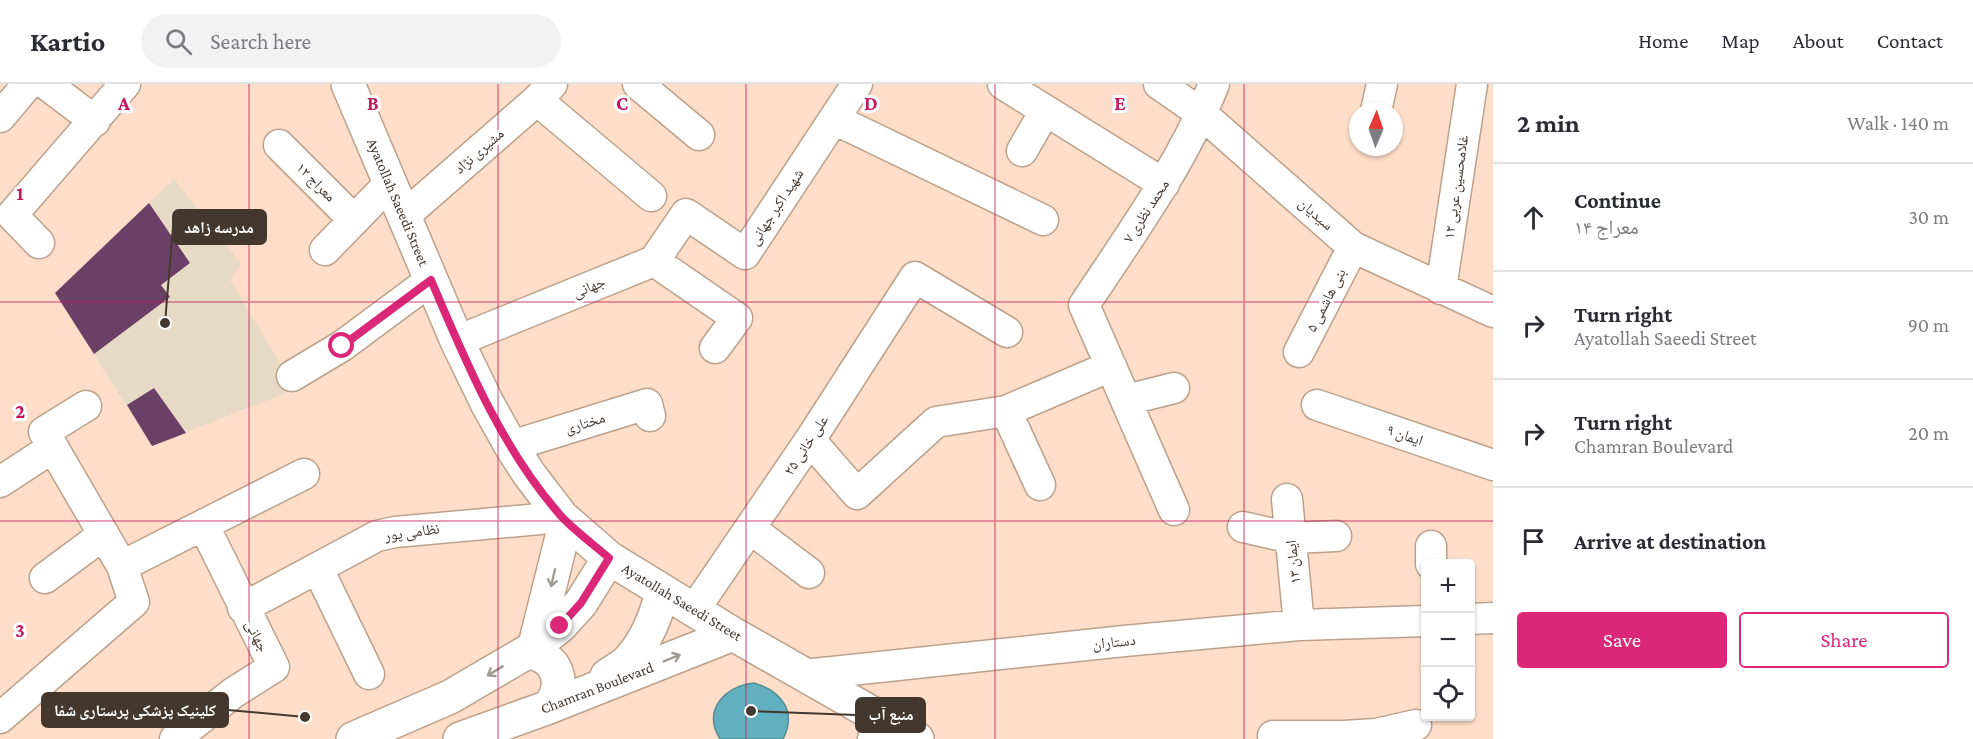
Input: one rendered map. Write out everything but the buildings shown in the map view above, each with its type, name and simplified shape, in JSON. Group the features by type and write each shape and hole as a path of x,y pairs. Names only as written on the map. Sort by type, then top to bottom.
{"main road":[{"name":"Ayatollah Saeedi Street","path":"348,84 457,341 511,447 564,519 609,558 804,675 896,735"},
{"path":"531,649 564,519"},
{"path":"353,739 450,697 531,649 560,626 581,603 609,558"},
{"path":"581,695 629,660 645,638 662,591"},
{"name":"Chamran Boulevard","path":"460,739 581,695 733,634"},
{"path":"531,649 551,662 556,670 558,689 549,707"}],"street":[{"path":"0,117 28,84"},
{"path":"46,84 95,121"},
{"path":"39,243 12,215 125,84"},
{"path":"638,84 699,135"},
{"name":"شهید اکبر جهانی","path":"654,261 686,214 745,254 856,84"},
{"path":"1003,84 1164,184"},
{"name":"سیدیان","path":"1159,84 1202,114 1353,248 1493,312"},
{"name":"محمد نظری ۷","path":"1111,366 1084,305 1164,184 1202,114 1214,84"},
{"path":"1378,102 1382,84"},
{"name":"غلامحسین عربی ۱۲","path":"1441,289 1472,84"},
{"path":"545,89 651,196"},
{"name":"مشیری نژاد","path":"404,216 545,89"},
{"path":"1022,151 1045,111"},
{"path":"834,119 1043,220"},
{"name":"معراج ۱۲","path":"279,145 353,219"},
{"path":"325,250 390,183"},
{"name":"بنی هاشمی ۵","path":"1299,352 1353,248"},
{"path":"654,261 737,318 715,348"},
{"name":"جهانی","path":"457,341 654,261"},
{"name":"علی خانی ۲۵","path":"694,610 810,440 915,277 1007,332"},
{"path":"292,376 342,346 431,280"},
{"path":"810,440 857,494 936,422 1006,411 1111,366 1174,510"},
{"path":"1126,400 1174,388"},
{"name":"مختاری","path":"511,447 647,404 650,416"},
{"name":"ایمان ۹","path":"1317,405 1493,465"},
{"path":"0,718 134,602 122,566 44,432 86,406"},
{"path":"1006,411 1031,482"},
{"path":"0,482 52,448"},
{"path":"122,566 304,474"},
{"name":"ایمان ۱۳","path":"1287,499 1299,625"},
{"name":"نظامی پور","path":"243,608 377,536 395,532 564,519"},
{"name":"جهانی","path":"174,739 233,693 273,668 204,526"},
{"path":"1243,527 1291,538 1336,536"},
{"path":"750,529 809,573"},
{"path":"45,578 103,535"},
{"path":"318,569 369,674"},
{"path":"1475,620 1493,618"},
{"name":"دستاران","path":"804,675 1124,641 1215,644 1299,625 1421,621"},
{"path":"1274,739 1274,736 1376,734 1416,725"}],"shaded area":[{"path":"174,179 241,264 230,280 296,389 152,446 55,293"}],"water":[{"path":"754,683 772,691 784,704 788,720 783,739 720,739 714,718 719,701 734,689"}],"place":[{"name":"مدرسه زاهد","path":"165,323"},
{"name":"منبع آب","path":"751,711"},
{"name":"کلینیک پزشکی پرستاری شفا","path":"305,717"}],"route":[{"path":"342,346 431,280 457,341 511,447 562,517 609,558 581,603 560,626"}]}
